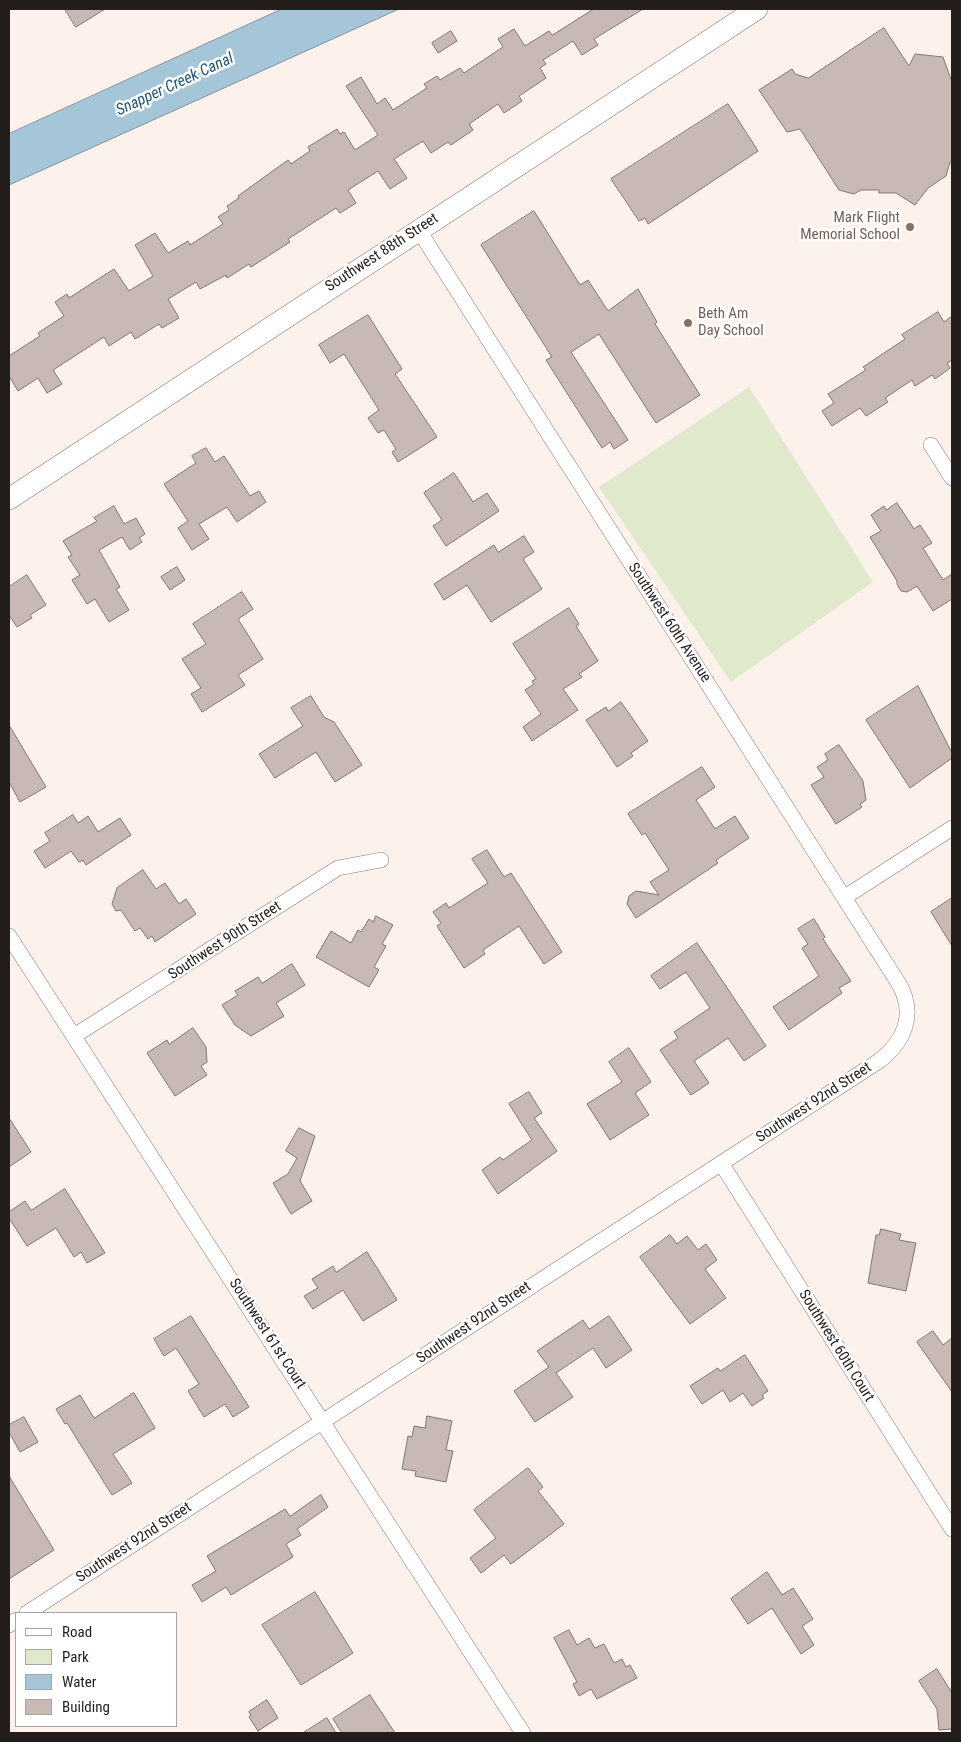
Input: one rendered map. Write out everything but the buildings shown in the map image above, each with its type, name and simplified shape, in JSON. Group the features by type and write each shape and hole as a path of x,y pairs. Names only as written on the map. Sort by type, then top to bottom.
{"street":[{"name":"Southwest 88th Street","path":"9,499 757,9"},
{"name":"Southwest 60th Avenue","path":"418,230 845,897 904,993 909,1010 907,1020"},
{"path":"931,445 952,478"},
{"path":"845,897 952,828"},
{"name":"Southwest 90th Street","path":"74,1036 338,868 381,860"},
{"name":"Southwest 61st Court","path":"9,936 523,1733"},
{"name":"Southwest 92nd Street","path":"29,1612 890,1053 898,1044 907,1020"},
{"name":"Southwest 60th Court","path":"721,1163 952,1529"}],"green space":[{"path":"749,387 873,582 731,682 599,487"}],"water":[{"name":"Snapper Creek Canal","path":"282,9 399,9 9,185 9,134"}],"place":[{"name":"Mark Flight Memorial School","path":"910,227"},
{"name":"Beth Am Day School","path":"688,323"}]}
